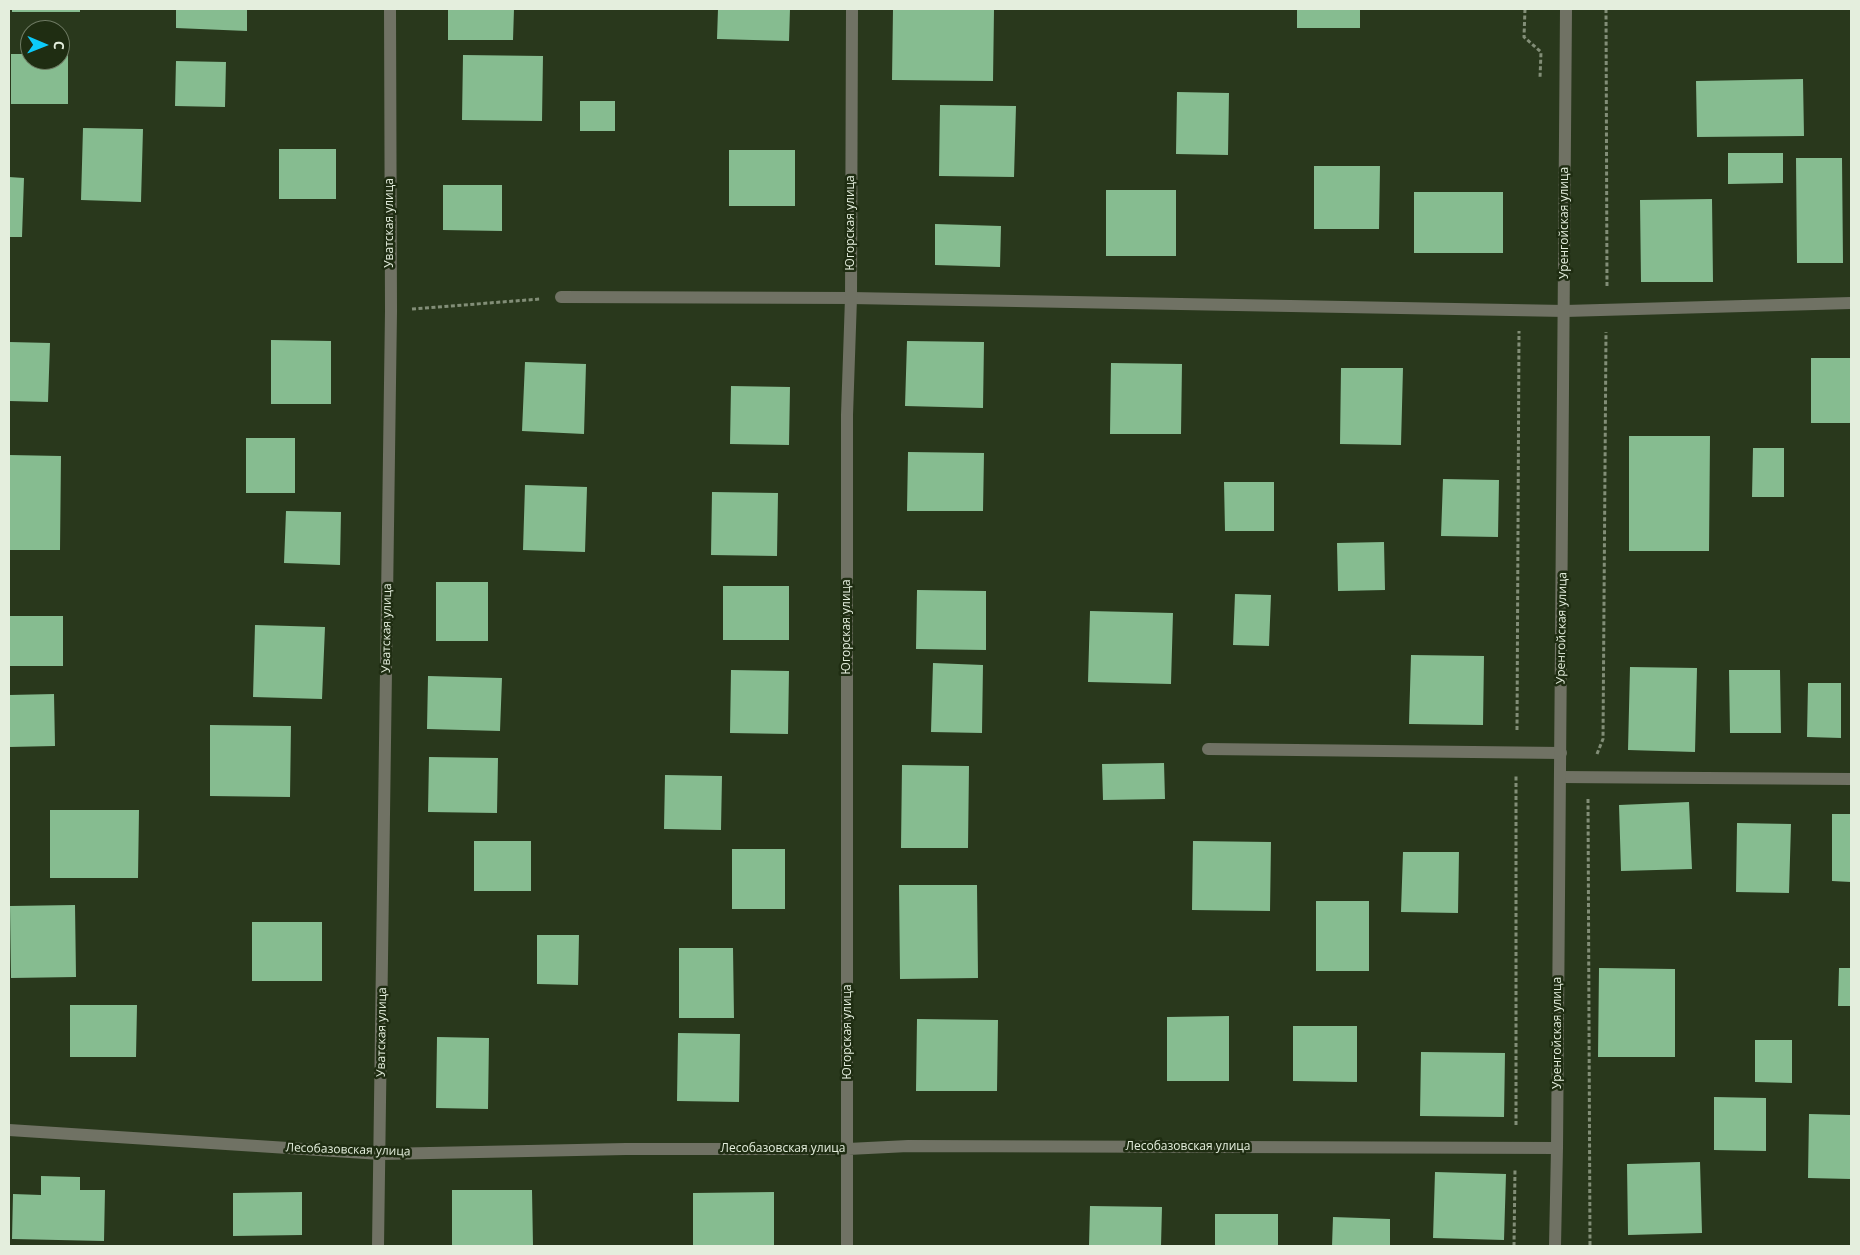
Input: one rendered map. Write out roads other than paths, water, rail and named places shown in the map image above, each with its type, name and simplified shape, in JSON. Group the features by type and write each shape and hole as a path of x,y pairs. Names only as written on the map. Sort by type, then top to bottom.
{"street":[{"name":"Уватская улица","path":"378,1246 381,1154 391,311 390,9"},
{"name":"Югорская улица","path":"847,1246 847,415 850,298 852,9"},
{"name":"Уренгойская улица","path":"1555,1246 1558,1148 1566,9"},
{"path":"560,297 850,298 1565,311 1851,303"},
{"path":"1208,749 1561,753"},
{"path":"1560,777 1851,779"},
{"name":"Лесобазовская улица","path":"9,1130 381,1154 626,1149 848,1150 908,1146 1558,1148"}]}
